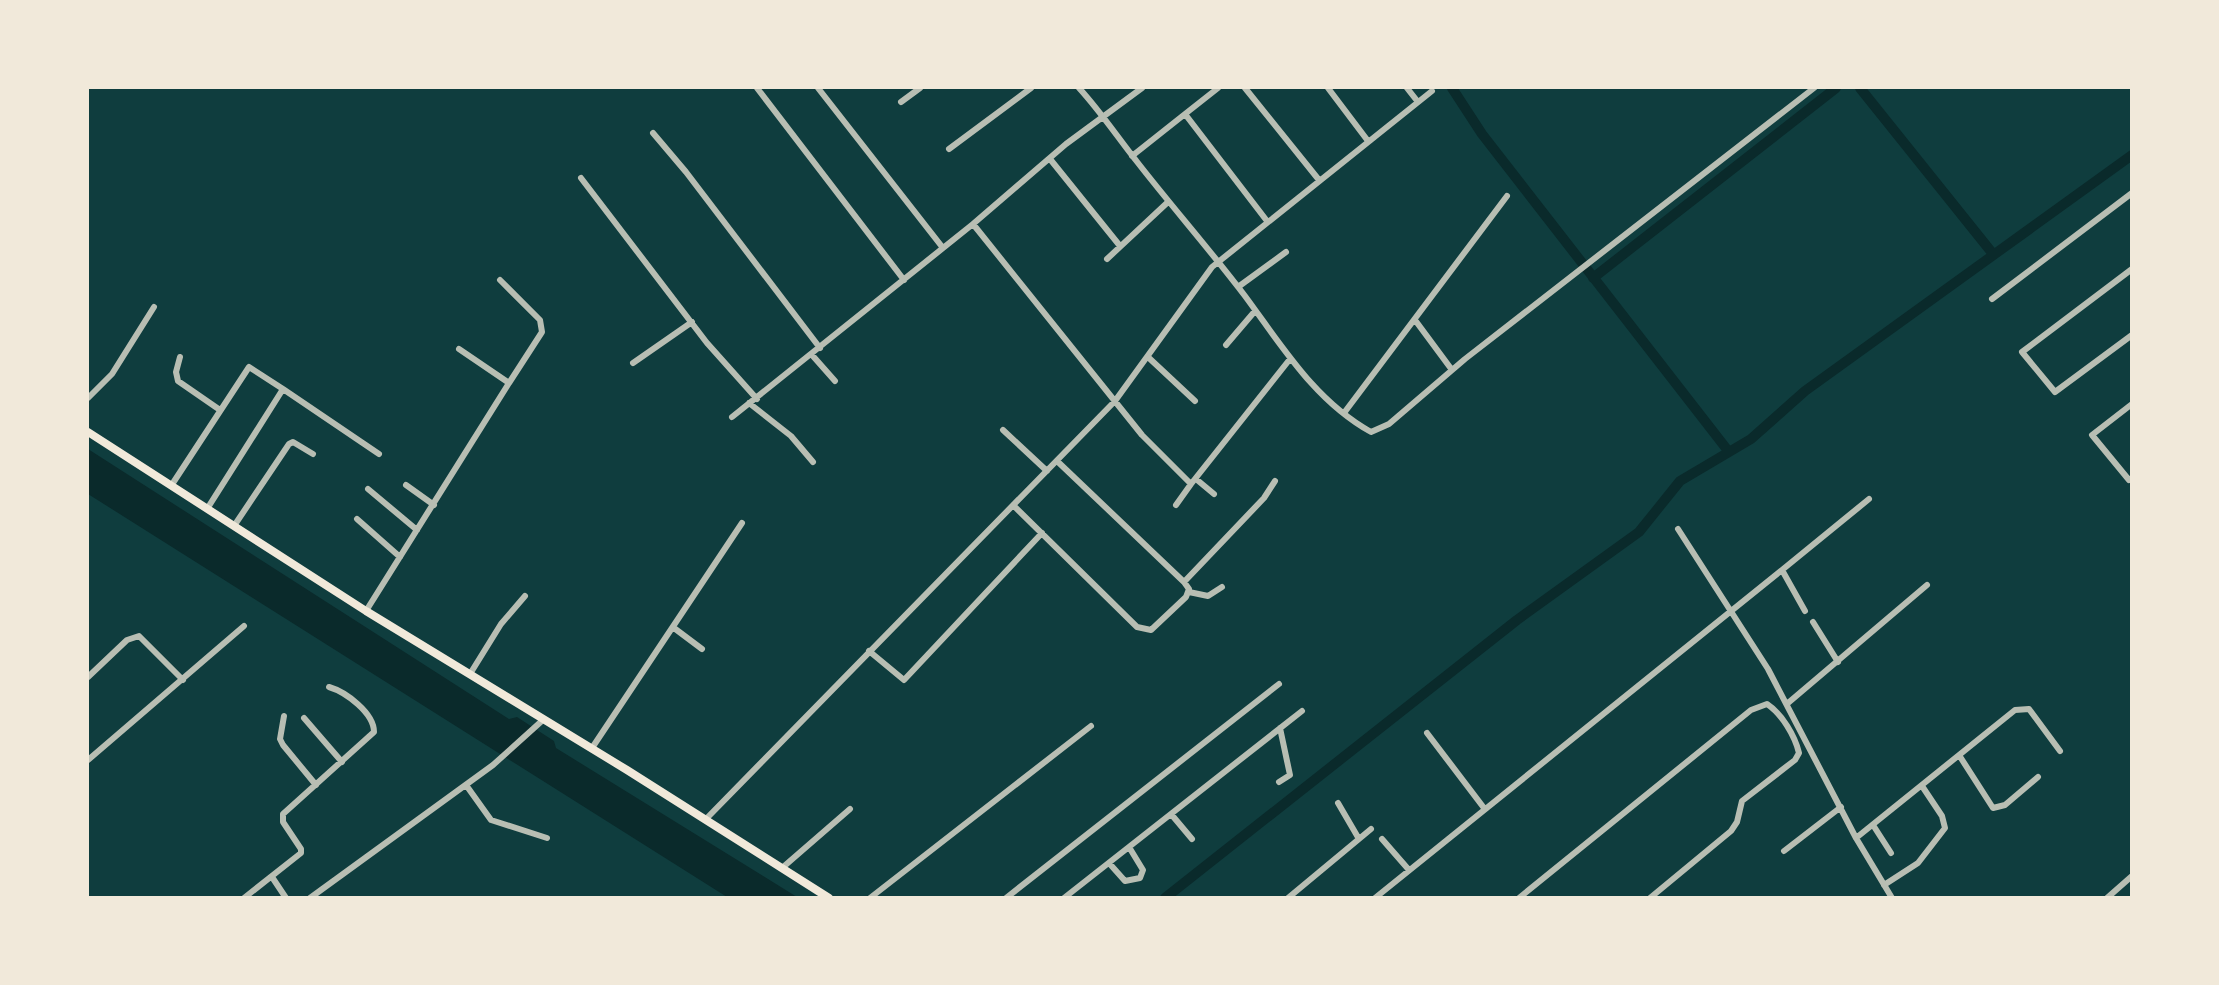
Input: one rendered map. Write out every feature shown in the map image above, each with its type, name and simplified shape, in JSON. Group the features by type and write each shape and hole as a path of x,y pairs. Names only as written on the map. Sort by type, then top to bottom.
{"main road":[{"path":"88,432 366,611 592,748 829,898"}],"street":[{"path":"757,88 904,280"},
{"path":"818,88 943,248"},
{"path":"901,102 920,88"},
{"path":"949,149 1031,88"},
{"path":"1079,88 1106,117 1132,156 1238,287 1290,359 1320,392 1371,432 1381,429 1452,370 1814,88"},
{"path":"732,417 812,355 1050,159 1142,88"},
{"path":"1132,156 1217,88"},
{"path":"1245,88 1319,180"},
{"path":"1328,88 1368,141"},
{"path":"1407,88 1418,102"},
{"path":"706,819 1115,401 1149,358 1199,283 1267,221 1432,91"},
{"path":"1185,114 1267,221"},
{"path":"653,133 820,348"},
{"path":"1050,159 1120,246"},
{"path":"581,178 692,322 757,399"},
{"path":"1992,299 2132,193"},
{"path":"1344,413 1507,196"},
{"path":"1107,259 1168,202"},
{"path":"972,224 1155,449 1193,481 1214,494"},
{"path":"1238,287 1286,252"},
{"path":"2132,269 2022,352 2055,393 2132,335"},
{"path":"366,611 542,332 542,324 500,280"},
{"path":"88,398 112,374 154,307"},
{"path":"1226,345 1255,311"},
{"path":"1415,320 1452,370"},
{"path":"633,363 692,322"},
{"path":"459,349 509,383"},
{"path":"812,355 835,381"},
{"path":"180,357 176,372 178,381 220,410"},
{"path":"1149,358 1195,401"},
{"path":"1176,505 1290,359"},
{"path":"172,486 249,367 379,454"},
{"path":"207,509 283,389"},
{"path":"749,403 791,436 813,462"},
{"path":"2132,404 2092,435 2129,481 2132,478"},
{"path":"1003,430 1047,471"},
{"path":"234,526 289,444 293,442 313,454"},
{"path":"1057,461 1184,582 1189,592"},
{"path":"1184,582 1264,498 1275,481"},
{"path":"406,485 434,505"},
{"path":"368,489 417,530"},
{"path":"1375,898 1869,499"},
{"path":"1013,505 1138,628 1145,631 1160,623 1189,592"},
{"path":"357,519 400,557"},
{"path":"592,748 742,523"},
{"path":"1678,529 1732,611 1787,703 1856,838 1892,898"},
{"path":"870,651 904,680 1042,533"},
{"path":"1782,570 1805,611"},
{"path":"1787,703 1927,585"},
{"path":"1189,592 1208,596 1222,587"},
{"path":"470,674 501,624 525,596"},
{"path":"1814,622 1838,662"},
{"path":"88,760 244,626"},
{"path":"674,628 702,649"},
{"path":"88,677 127,640 139,636 145,638 183,680"},
{"path":"1006,898 1279,684"},
{"path":"244,898 301,853 281,816 370,737 375,728 349,696 329,687"},
{"path":"1519,898 1751,710 1767,704 1797,746 1799,753 1795,760 1742,801 1737,822 1731,831 1650,898"},
{"path":"1856,838 2015,710 2024,707 2034,714 2060,751"},
{"path":"1064,898 1302,711"},
{"path":"284,716 280,739 316,785"},
{"path":"304,718 342,762"},
{"path":"310,898 466,786 544,719"},
{"path":"870,898 1091,726"},
{"path":"1279,782 1290,775 1280,728"},
{"path":"1427,733 1484,808"},
{"path":"1959,755 1993,808 2005,804 2038,777"},
{"path":"466,786 491,820 547,838"},
{"path":"1884,885 1917,863 1945,828 1942,816 1922,786"},
{"path":"1338,803 1359,839"},
{"path":"1784,850 1841,807"},
{"path":"782,868 850,809"},
{"path":"1171,814 1192,839"},
{"path":"1873,825 1891,853"},
{"path":"1288,898 1371,829"},
{"path":"1382,838 1409,870"},
{"path":"1109,863 1125,881 1140,878 1143,870 1129,847"},
{"path":"272,877 286,898"},
{"path":"2130,879 2132,891"},
{"path":"2107,898 2130,879"}],"water":[{"path":"88,449 509,719 517,717 554,741 556,748 797,897 727,897 88,494"}],"waterway":[{"path":"1452,88 1482,134 1729,452"},
{"path":"1593,278 1836,88"},
{"path":"1860,88 1993,254"},
{"path":"1165,898 1517,620 1639,532 1680,481 1751,439 1805,391 2132,155"}]}
